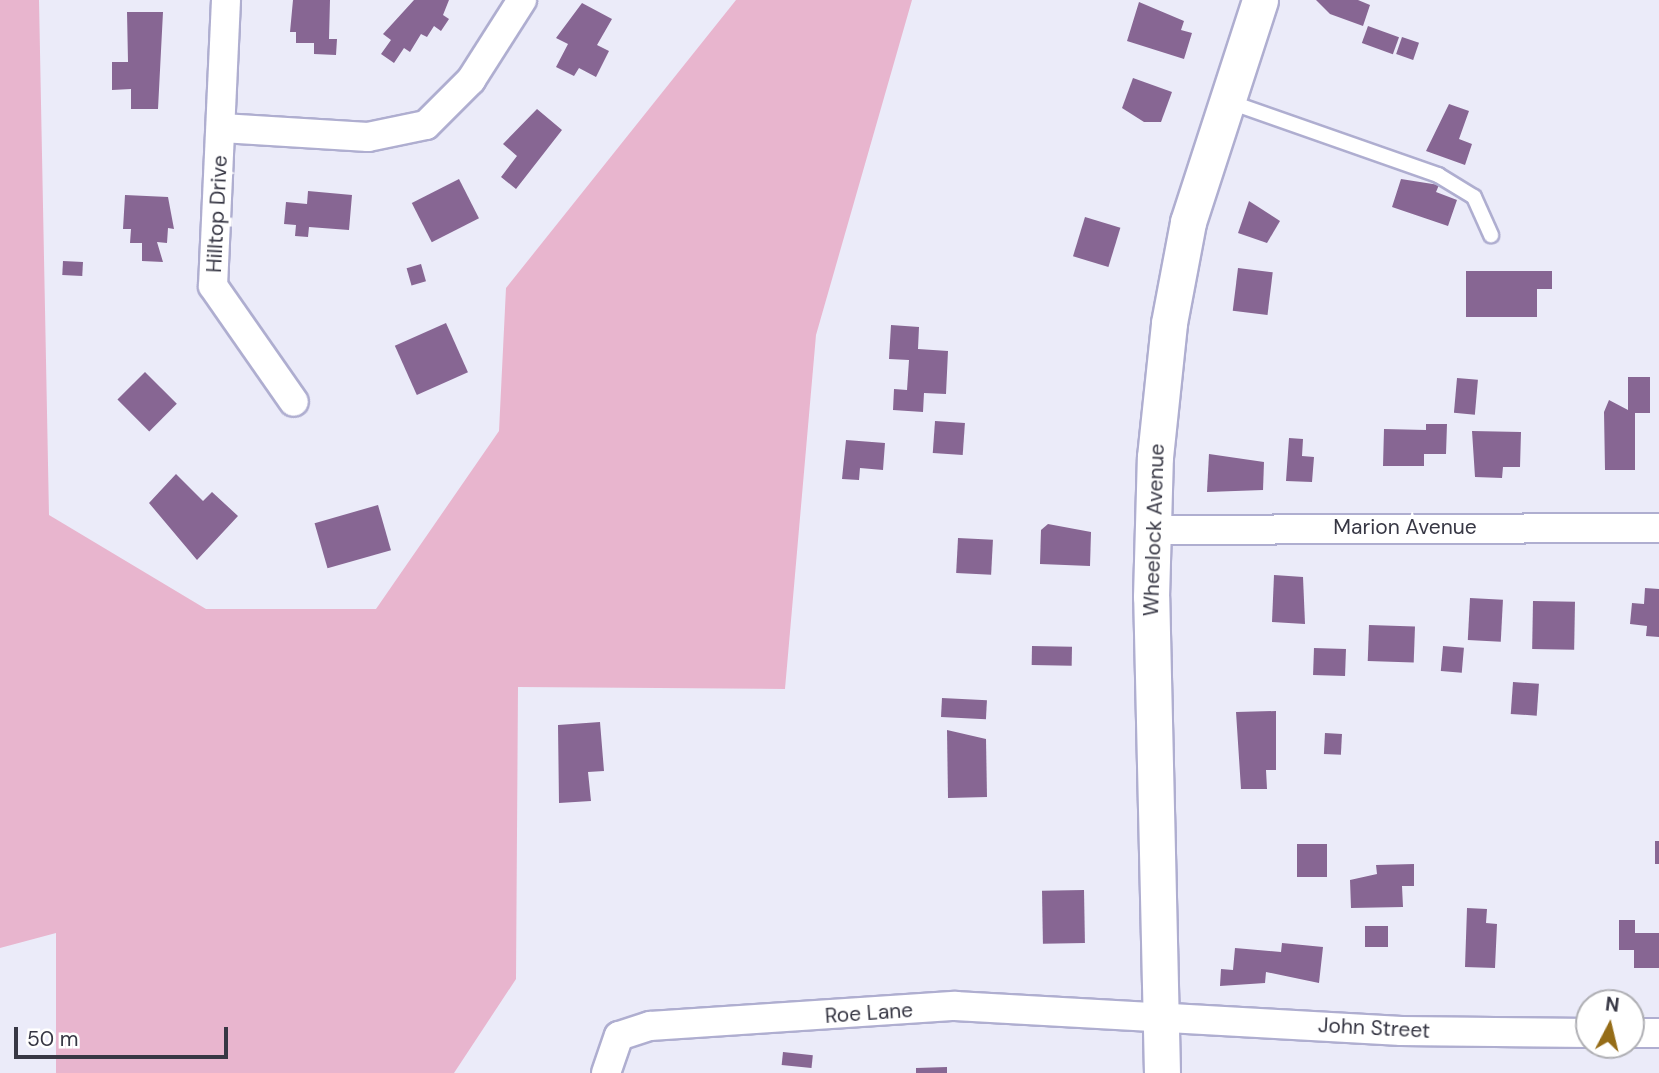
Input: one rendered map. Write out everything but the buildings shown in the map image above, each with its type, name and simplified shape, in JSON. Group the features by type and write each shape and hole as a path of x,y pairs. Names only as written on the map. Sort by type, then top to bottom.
{"street":[{"name":"Hilltop Drive","path":"226,0 213,286 294,402"},
{"path":"222,128 368,137 426,125 471,80 522,0"},
{"name":"Wheelock Avenue","path":"1162,1073 1152,530 1174,289 1226,100 1260,0"},
{"name":"Marion Avenue","path":"1152,530 1659,528"},
{"name":"Roe Lane","path":"606,1073 619,1036 650,1026 955,1006 1160,1013"},
{"name":"John Street","path":"1160,1013 1401,1031 1575,1033"}],"lane":[{"path":"1226,100 1438,176 1474,197 1491,234"}],"shaded area":[{"path":"0,0 39,0 49,515 206,609 376,609 499,431 506,288 736,0 912,0 816,335 785,689 518,687 516,979 454,1073 56,1073 56,933 0,948"}]}
